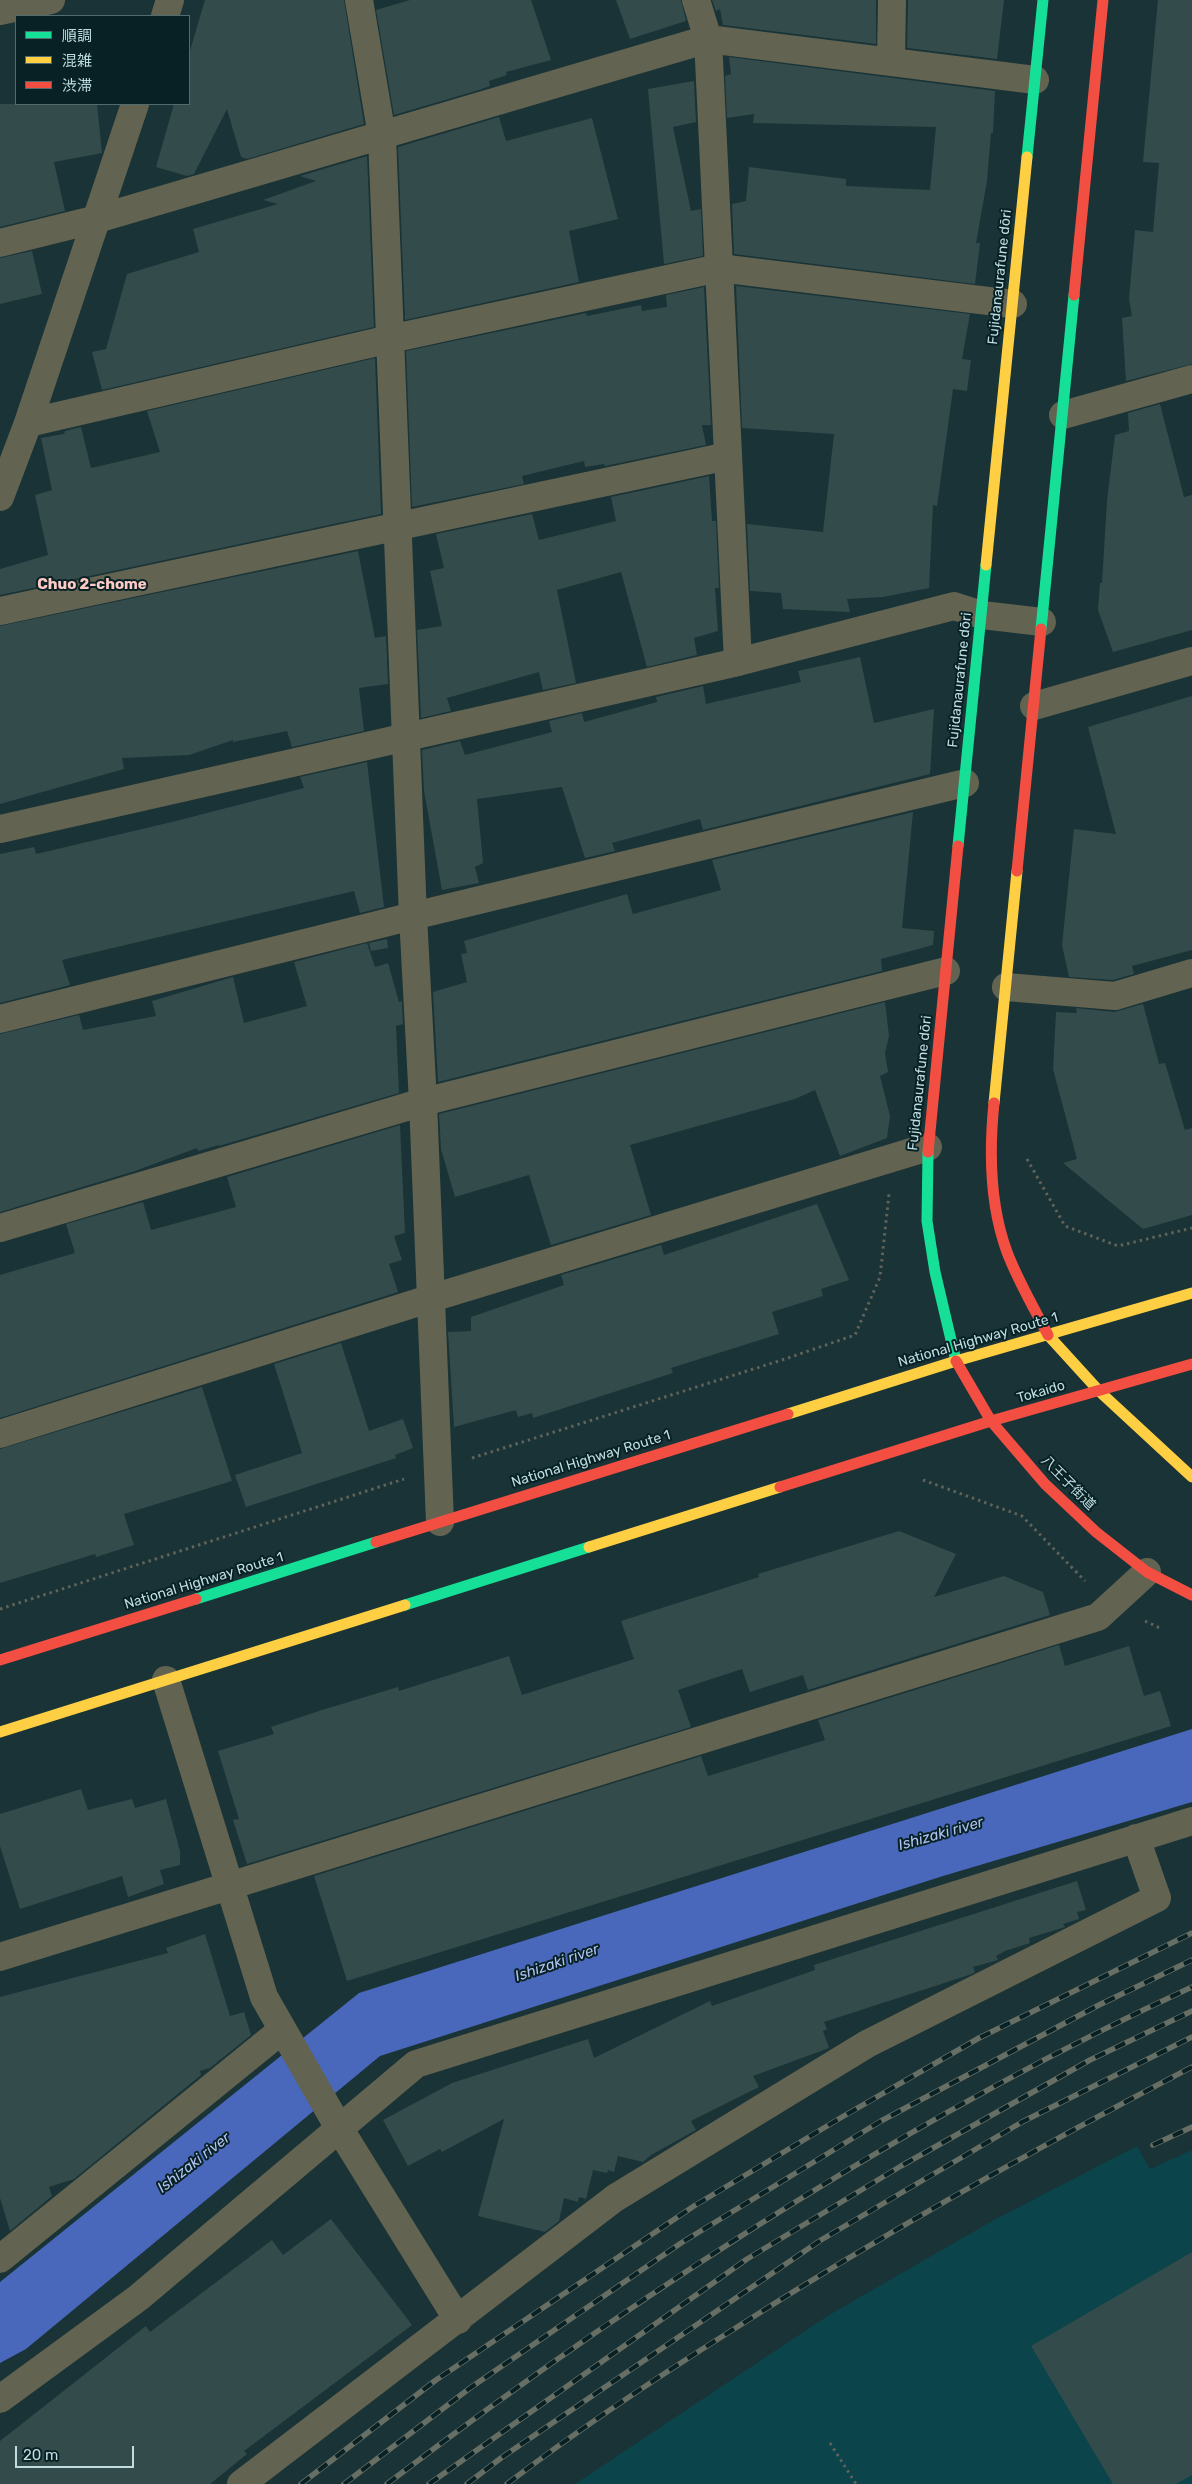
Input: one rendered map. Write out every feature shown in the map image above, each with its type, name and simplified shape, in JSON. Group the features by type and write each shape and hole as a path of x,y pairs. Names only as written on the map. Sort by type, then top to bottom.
{"main road":[{"name":"Fujidanaurafune dōri","path":"956,1361 935,1272 927,1221 928,1147 1043,0"},
{"path":"1103,0 991,1130 992,1173 996,1208 1007,1252 1048,1335 1099,1391 1192,1477"},
{"name":"National Highway Route 1","path":"0,1660 956,1361 1192,1293"},
{"name":"八王子街道","path":"956,1361 991,1421 1045,1484 1096,1532 1147,1572 1192,1595"},
{"path":"1099,1391 1192,1364"},
{"name":"Tokaido","path":"991,1421 1099,1391"},
{"path":"0,1732 991,1421"}],"street":[{"path":"0,11 51,0"},
{"path":"165,15 170,0"},
{"path":"359,0 382,136 413,916 432,1298 440,1522"},
{"path":"696,0 708,39 738,662"},
{"path":"891,61 892,0"},
{"path":"0,243 97,219 708,39 1035,80"},
{"path":"0,497 28,423 136,105"},
{"path":"28,423 390,339 719,268 1013,304"},
{"path":"1063,415 1192,379"},
{"path":"0,611 728,456"},
{"path":"0,829 406,735 738,662 954,606 982,615 1042,622"},
{"path":"1034,706 1192,662"},
{"path":"0,1019 413,916 965,783"},
{"path":"0,1228 423,1102 946,971"},
{"path":"1006,987 1116,996 1192,973"},
{"path":"0,1434 432,1298 928,1147"},
{"path":"0,1957 1098,1616 1147,1572"},
{"path":"166,1680 264,1997 334,2119 458,2320"},
{"path":"0,2399 138,2298 334,2119 416,2064 1192,1821"},
{"path":"241,2484 458,2320 615,2198 867,2044 1157,1898 1136,1838"},
{"path":"0,2259 286,2036"}],"path":[{"path":"915,1477 1022,1516 1110,1607 1162,1629"},
{"path":"830,2443 856,2484"}],"shaded area":[{"path":"1137,2146 1150,2169 1192,2150 1192,2484 575,2484 829,2315 992,2221"}],"water":[{"name":"Ishizaki river","path":"1192,1729 1192,1802 943,1876 380,2056 26,2349 0,2363 0,2282 359,1993"}],"building":[{"path":"205,0 344,0 364,124 247,159 241,157 227,109 194,174 187,176 156,167 174,105 190,105 190,51"},
{"path":"410,0 531,0 551,60 506,72 507,75 489,81 490,86 479,90 394,115 376,10"},
{"path":"616,0 681,0 686,21 630,39"},
{"path":"712,0 876,0 876,44 723,25 720,9 716,11"},
{"path":"908,0 1004,0 997,59 907,48"},
{"path":"1158,0 1192,0 1192,364 1126,381 1122,318 1132,316 1129,299 1135,230 1153,232 1159,163 1143,162"},
{"path":"729,57 995,91 993,133 991,133 987,181 976,243 980,243 975,284 734,254 732,204 746,201 749,167 846,179 846,186 930,190 936,127 753,123 754,114 727,118 725,76 731,74"},
{"path":"694,81 696,122 673,127 691,211 701,209 703,256 664,264 648,89"},
{"path":"0,104 97,105 102,153 54,162 65,211 0,227"},
{"path":"499,117 506,141 592,118 618,219 569,231 579,282 405,320 398,147"},
{"path":"367,156 374,327 102,390 92,352 106,349 127,274 199,252 193,229 278,204 263,200 316,181 300,176"},
{"path":"32,251 42,294 0,304 0,258"},
{"path":"736,286 970,314 962,359 971,360 967,391 953,389 937,506 933,505 929,588 883,597 847,599 850,612 783,609 781,593 750,591 747,524 823,532 834,434 742,428"},
{"path":"704,287 711,425 702,425 706,445 605,466 604,464 585,467 584,461 522,476 524,484 412,507 406,351 586,313 587,316 641,305 642,311 667,307 666,295"},
{"path":"375,358 381,514 0,595 0,569 48,555 35,495 52,490 41,438 64,434 65,431 81,427 91,468 160,452 147,411"},
{"path":"1160,404 1184,497 1192,495 1192,630 1113,652 1098,610 1100,583 1102,583 1107,501 1115,435 1129,431 1128,413"},
{"path":"709,476 712,521 716,521 719,588 715,588 718,631 694,638 697,655 647,667 621,572 557,590 576,683 543,690 539,672 447,698 451,711 421,718 417,630 442,626 430,571 444,568 436,534 532,514 539,540 616,521 611,497"},
{"path":"358,551 375,638 386,636 388,684 359,688 364,731 292,747 287,731 233,742 233,740 189,755 122,758 124,769 0,804 0,626"},
{"path":"860,657 874,723 934,709 930,774 703,830 700,819 612,843 615,851 585,858 562,787 477,799 483,863 475,867 479,883 442,890 424,791 422,750 460,741 465,755 552,732 549,721 582,713 584,722 657,702 656,697 703,686 706,704 801,682 798,671"},
{"path":"1192,696 1192,950 1132,966 1134,974 1113,980 1069,977 1062,945 1074,829 1116,834 1088,727"},
{"path":"367,762 384,907 360,913 354,891 62,960 70,985 0,1003 0,854 34,847 36,854 176,821 304,788 300,777"},
{"path":"913,812 902,928 934,931 933,945 881,959 882,971 438,1082 433,992 467,982 461,954 467,953 464,941 627,894 633,914 721,890 712,860"},
{"path":"387,939 388,948 371,951 369,943"},
{"path":"367,943 375,967 388,963 399,1002 402,1001 403,1024 396,1026 399,1093 219,1146 198,1151 197,1148 135,1171 0,1212 0,1034 79,1015 83,1030 156,1016 152,1001 233,977 244,1023 307,1006 294,962"},
{"path":"885,1002 889,1036 885,1053 888,1072 880,1076 890,1116 887,1138 840,1156 815,1090 795,1099 630,1145 651,1215 551,1245 529,1175 455,1197 441,1149 439,1114"},
{"path":"1143,1004 1159,1064 1165,1063 1185,1130 1192,1128 1192,1215 1143,1229 1063,1163 1077,1159 1053,1069 1056,1012 1077,1013 1076,1008 1114,1012"},
{"path":"400,1125 405,1233 394,1236 402,1260 389,1264 398,1292 0,1418 0,1275 75,1253 66,1224 143,1202 151,1230 236,1207 227,1177"},
{"path":"817,1204 849,1280 821,1289 823,1296 772,1312 779,1334 671,1368 673,1373 533,1418 532,1413 518,1417 516,1410 454,1427 448,1332 471,1331 471,1317 564,1285 561,1275 661,1245 664,1255"},
{"path":"341,1343 369,1431 403,1419 413,1448 395,1455 396,1458 246,1507 235,1475 302,1453 274,1364"},
{"path":"202,1387 232,1481 124,1514 134,1545 96,1557 95,1554 0,1583 0,1449"},
{"path":"899,1531 956,1554 934,1597 1004,1576 1043,1592 1050,1615 808,1690 803,1675 750,1692 742,1669 678,1690 691,1727 247,1864 233,1820 239,1819 218,1751 274,1734 271,1727 322,1710 398,1687 399,1691 509,1656 522,1695 634,1659 621,1621 759,1577 758,1574"},
{"path":"1059,1645 1065,1666 1129,1646 1144,1696 1160,1691 1171,1726 347,1981 314,1876 701,1756 708,1776 825,1740 818,1720"},
{"path":"81,1789 88,1810 132,1799 135,1808 166,1799 180,1851 180,1865 160,1870 164,1884 128,1897 122,1876 20,1909 0,1846 0,1814"},
{"path":"1077,1881 1086,1910 1077,1912 1079,1919 1063,1924 1065,1927 1029,1938 1030,1943 1005,1951 996,1956 998,1960 973,1967 975,1972 972,1974 824,2022 827,2029 823,2031 829,2048 753,2076 759,2087 691,2121 696,2130 651,2155 643,2162 618,2156 614,2172 608,2170 607,2173 593,2170 586,2199 579,2197 578,2202 564,2198 559,2221 545,2232 478,2216 504,2119 442,2152 440,2149 408,2166 383,2120 452,2083 588,2039 594,2058 710,2001 712,2006 815,1970 814,1965"},
{"path":"205,1934 230,2016 244,2012 251,2035 210,2068 200,2071 201,2075 74,2179 49,2187 52,2196 10,2231 0,2198 0,1997 168,1953 166,1948"},
{"path":"331,2219 412,2325 244,2451 247,2454 210,2484 0,2484 0,2441 146,2326 150,2332 272,2240 283,2255"},
{"path":"1192,2252 1192,2475 1176,2484 1113,2484 1031,2346"}],"railway":[{"path":"301,2484 436,2380 694,2206 842,2117 979,2038 1192,1933"},
{"path":"344,2484 470,2388 681,2243 881,2121 1097,2006 1192,1960"},
{"path":"387,2484 578,2344 776,2214 877,2152 980,2094 1085,2039 1192,1987"},
{"path":"429,2484 747,2259 901,2166 1090,2060 1192,2011"},
{"path":"467,2484 501,2458 821,2240 1022,2122 1192,2037"},
{"path":"507,2484 590,2423 647,2385 846,2259 1018,2160 1192,2067"},
{"path":"1153,2145 1192,2127"}],"traffic: fast":[{"path":"1027,157 1043,0"},
{"path":"1041,629 1074,295"},
{"path":"958,846 986,565"},
{"path":"928,1152 927,1221 935,1272 956,1361"},
{"path":"196,1599 376,1542"},
{"path":"405,1605 589,1547"}],"traffic: slow":[{"path":"986,565 1027,157"},
{"path":"994,1103 1017,871"},
{"path":"788,1414 956,1361 1192,1293"},
{"path":"1048,1335 1099,1391 1192,1477"},
{"path":"589,1547 780,1487"},
{"path":"0,1732 405,1605"}],"traffic: jam":[{"path":"1074,295 1103,0"},
{"path":"1017,871 1041,629"},
{"path":"928,1152 958,846"},
{"path":"994,1103 992,1179 1001,1234 1011,1263 1048,1335"},
{"path":"956,1361 991,1421 1045,1484 1096,1532 1147,1572 1192,1595"},
{"path":"780,1487 991,1421 1192,1364"},
{"path":"376,1542 788,1414"},
{"path":"0,1660 196,1599"}],"district":[{"name":"Chuo 2-chome","path":"92,585"}]}
